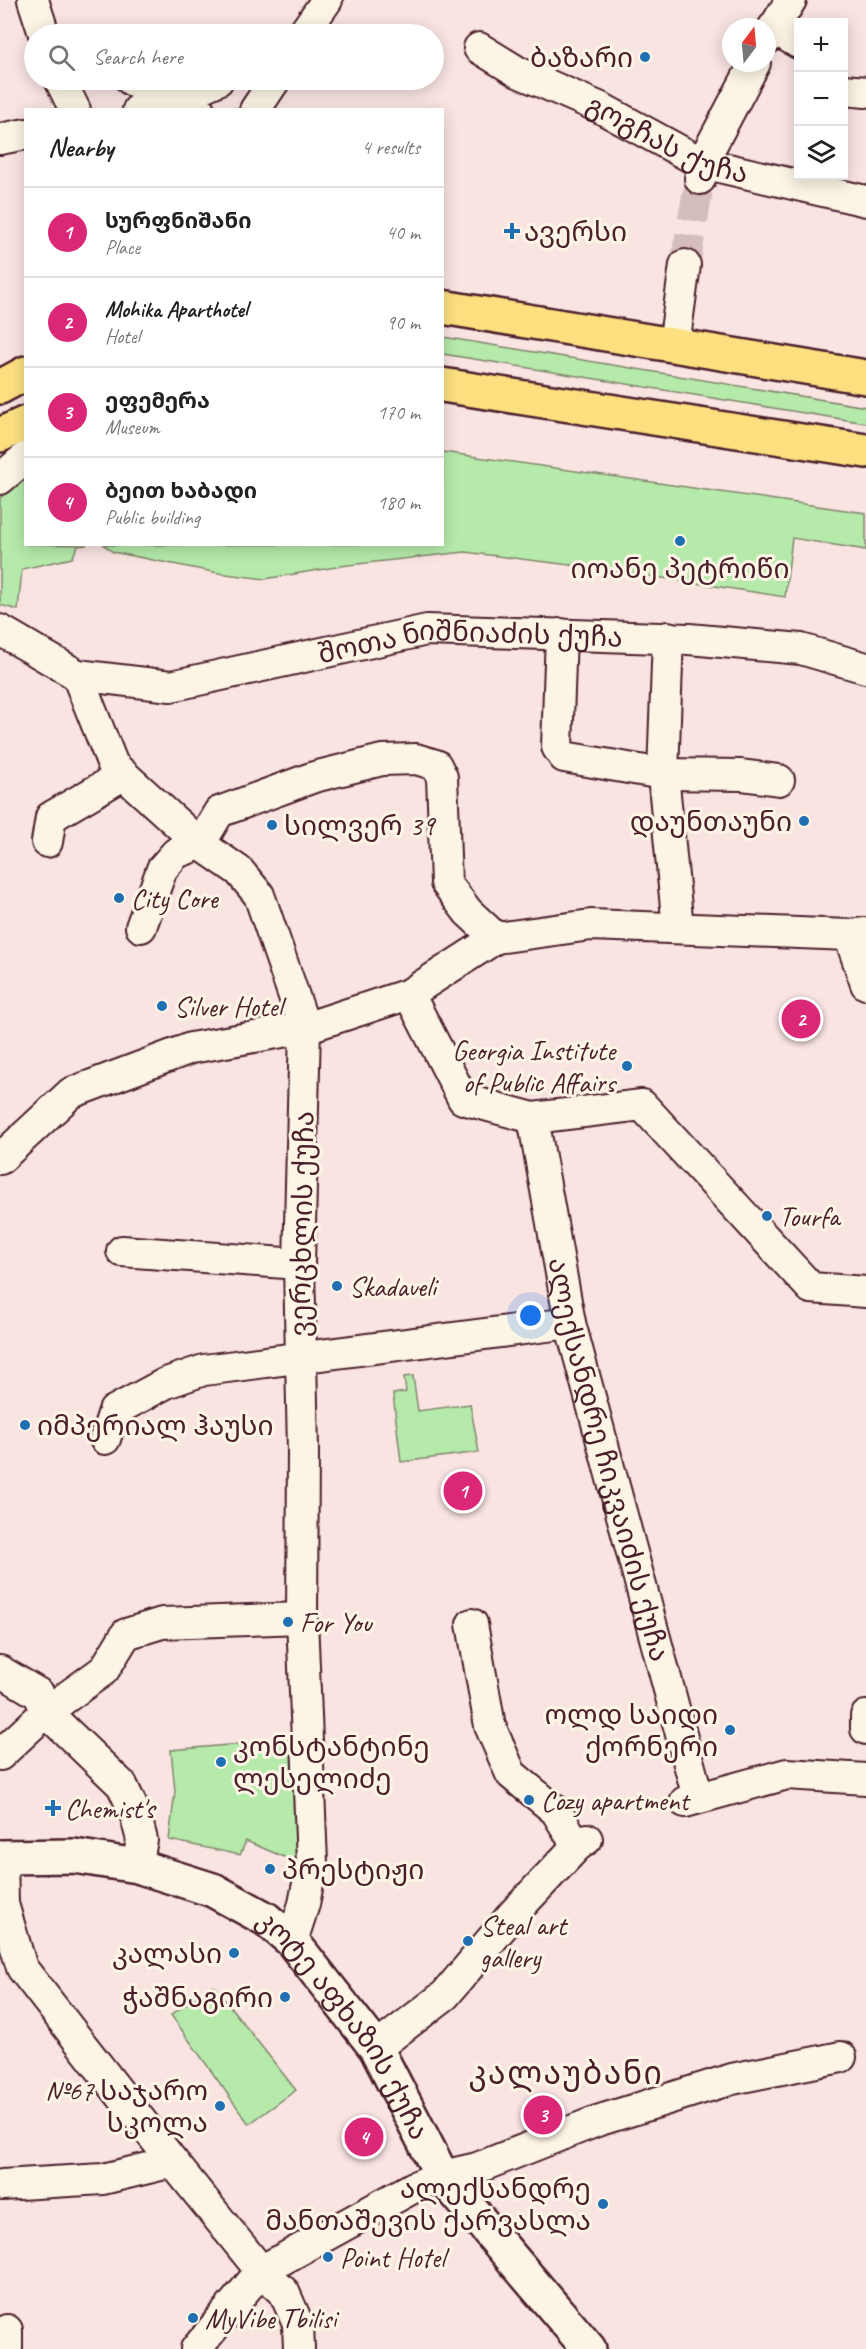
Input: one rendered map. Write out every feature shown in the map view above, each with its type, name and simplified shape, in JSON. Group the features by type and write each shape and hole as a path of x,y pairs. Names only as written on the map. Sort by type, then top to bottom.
{"main road":[{"path":"444,307 866,377"},
{"path":"0,387 24,375"},
{"path":"444,386 866,451"},
{"path":"0,435 24,424"}],"street":[{"path":"310,24 327,0"},
{"path":"776,24 791,0"},
{"path":"776,36 794,43"},
{"name":"გოგჩას ქუჩა","path":"479,48 518,72 601,108 701,171 866,201"},
{"path":"701,171 750,72"},
{"path":"65,90 74,108"},
{"path":"153,90 181,103"},
{"path":"142,108 156,100 181,103 202,90"},
{"path":"256,108 268,90"},
{"path":"848,90 866,92"},
{"path":"0,139 24,134"},
{"path":"674,345 686,265"},
{"path":"0,479 24,459"},
{"path":"0,630 77,675"},
{"name":"შოთა ნიშნიაძის ქუჩა","path":"77,675 171,686 427,630 668,637 801,649 866,668"},
{"path":"561,634 557,747 564,757 663,774 741,775 779,780"},
{"path":"668,637 663,774 678,928"},
{"name":"ვერცხლის ქუჩა","path":"77,675 112,765 200,844 240,871 259,895 305,1028 299,1264 303,1451 302,1618 312,1863 304,1904 292,1941"},
{"path":"141,927 162,869 176,853 200,844 219,812 314,777 382,760 416,759 436,765 442,777 446,883 468,912 496,938"},
{"path":"47,842 51,818 123,775"},
{"path":"0,1160 71,1093 191,1048 305,1028 409,994 496,938 591,925 857,934 866,984"},
{"path":"409,994 463,1099 533,1118 642,1105 811,1288 866,1292"},
{"name":"ალექსანდრე ჩიკვაიძის ქუჩა","path":"533,1118 570,1323 692,1799 787,1774 866,1779"},
{"path":"122,1251 299,1264"},
{"path":"105,1438 114,1411 166,1383 204,1370 570,1323"},
{"path":"0,1755 46,1712 104,1670 126,1634 162,1623 302,1618"},
{"path":"376,2048 446,1995 513,1914 582,1842 556,1811 512,1774 490,1726 472,1624"},
{"path":"0,1671 39,1694 46,1712 122,1785 135,1813 142,1840 137,1866"},
{"path":"866,1716 866,1729"},
{"path":"1,1856 3,1904 22,1968 261,2271 284,2292 298,2324 299,2349"},
{"name":"კოტე აფხაზის ქუჩა","path":"1,1856 74,1856 137,1866 213,1890 266,1919 292,1941 376,2048 442,2176 589,2349"},
{"path":"196,2349 261,2271 416,2186 442,2176 477,2168 597,2121 732,2079 841,2058"},
{"path":"2,2185 104,2179 173,2162"}],"green space":[{"path":"444,337 866,407 866,423 444,354"},
{"path":"444,452 866,513 866,550 792,538 785,597 611,570 465,552 348,565 265,579 218,573 113,552 105,546 444,546"},
{"path":"24,481 24,546 78,546 72,558 22,569 18,610 0,605 0,498"},
{"path":"413,1376 418,1411 470,1404 479,1452 401,1462 393,1394 406,1392 404,1377"},
{"path":"296,1739 298,1863 246,1841 240,1855 169,1840 175,1791 171,1750"},
{"path":"213,1985 296,2090 249,2124 171,2015"}],"tunnel":[{"path":"685,265 700,179"}],"place":[{"name":"ბაზარი","path":"645,57"},
{"name":"ავერსი","path":"512,231"},
{"name":"იოანე პეტრიწი","path":"680,541"},
{"name":"დაუნთაუნი","path":"804,821"},
{"name":"სილვერ 39","path":"272,825"},
{"name":"City Core","path":"119,898"},
{"name":"Silver Hotel","path":"162,1006"},
{"name":"Mohika Aparthotel","path":"801,1019"},
{"name":"Georgia Institute of Public Affairs","path":"627,1066"},
{"name":"Tourfa","path":"767,1216"},
{"name":"Skadaveli","path":"337,1286"},
{"name":"იმპერიალ ჰაუსი","path":"25,1425"},
{"name":"სურფნიშანი","path":"463,1491"},
{"name":"For You","path":"288,1622"},
{"name":"ოლდ საიდი ქორნერი","path":"730,1730"},
{"name":"კონსტანტინე ლესელიძე","path":"221,1762"},
{"name":"Cozy apartment","path":"529,1800"},
{"name":"Chemist's","path":"53,1808"},
{"name":"პრესტიჟი","path":"270,1869"},
{"name":"Steal art gallery","path":"468,1941"},
{"name":"კალასი","path":"234,1953"},
{"name":"ჭაშნაგირი","path":"285,1997"},
{"name":"№67 საჯარო სკოლა","path":"220,2106"},
{"name":"ეფემერა","path":"543,2115"},
{"name":"ბეით ხაბადი","path":"364,2137"},
{"name":"ალექსანდრე მანთაშევის ქარვასლა","path":"603,2204"},
{"name":"Point Hotel","path":"328,2257"},
{"name":"MyVibe Tbilisi","path":"193,2318"}],"district":[{"name":"კალაუბანი","path":"566,2073"}]}
